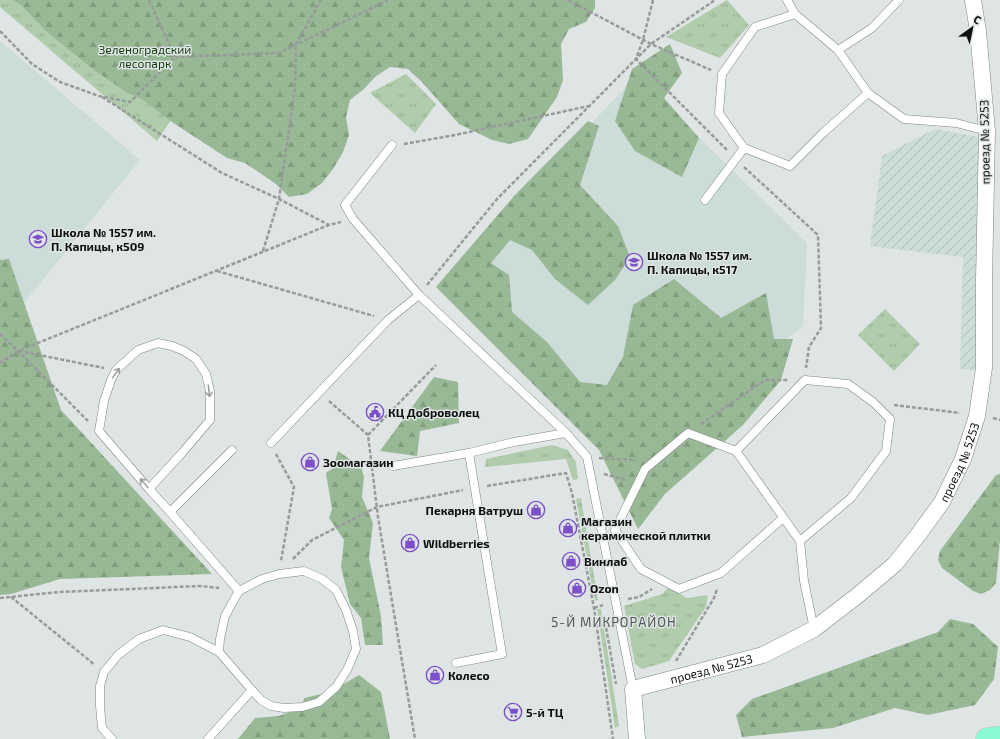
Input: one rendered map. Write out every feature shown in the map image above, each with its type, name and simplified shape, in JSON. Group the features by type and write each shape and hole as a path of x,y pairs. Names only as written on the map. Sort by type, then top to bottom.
{"main road":[{"path":"987,739 1000,736"}],"street":[{"name":"проезд № 5253","path":"634,689 763,655 814,629 858,596 895,564 942,502 964,459 977,416 984,368 987,131 978,31 973,0"},
{"path":"634,689 637,739"}],"lane":[{"path":"787,0 795,14 838,50 868,92 904,119 956,123 987,131"},
{"path":"838,50 872,28 899,0"},
{"path":"795,14 756,27 722,74 719,113 744,148 790,166 823,133 868,92"},
{"path":"392,146 345,205 353,219 419,295 566,433 587,457 634,689"},
{"path":"705,200 744,148"},
{"path":"271,444 388,320 419,295"},
{"path":"149,489 210,420 210,391 206,374 196,359 184,351 172,346 158,343 138,350 116,370 104,401 99,431 156,498 239,591"},
{"path":"736,451 805,380 848,384 873,402 890,418 886,451 851,498 800,541"},
{"path":"393,466 470,454 514,442 566,433"},
{"path":"784,518 721,573 679,589 641,569 615,530 645,469 688,433 736,451 784,518 800,541 804,581 814,629"},
{"path":"170,512 232,450"},
{"path":"456,663 502,654 470,454"},
{"path":"112,739 102,728 100,686 104,672 118,655 139,639 163,630 190,637 219,652 260,700 271,706 284,708 302,707 319,702 336,687 347,670 356,649 353,631 346,610 336,590 322,578 304,571 279,574 262,579 239,591 225,616 219,652"},
{"path":"208,739 252,690"}],"path":[{"path":"149,0 175,57"},
{"path":"263,252 279,199 295,88 296,44 321,0"},
{"path":"0,31 32,64 60,82 99,96 130,102 175,57 278,53 388,0"},
{"path":"568,0 651,44 722,74"},
{"path":"636,59 643,40 653,0"},
{"path":"419,295 497,199 651,44 715,0"},
{"path":"636,59 736,159 818,235 821,328 809,347 805,380"},
{"path":"99,96 222,173 279,199 329,225"},
{"path":"392,146 454,135 590,106"},
{"path":"0,363 18,351 329,225 353,219"},
{"path":"217,270 388,320"},
{"path":"0,334 99,431"},
{"path":"18,351 116,370"},
{"path":"368,435 436,365"},
{"path":"319,392 368,435 377,507 414,739"},
{"path":"873,402 1000,420"},
{"path":"271,444 294,487 279,574"},
{"path":"590,470 638,484"},
{"path":"279,574 312,540 377,507 475,488 566,474 572,493 594,608 614,739"},
{"path":"572,493 578,492"},
{"path":"676,678 676,661 714,598 721,573"},
{"path":"594,608 639,597 665,581"},
{"path":"0,598 59,592 200,586 239,591"},
{"path":"11,597 104,672"},
{"path":"602,605 617,686"}],"shaded area":[{"name":"Школа № 1557 им. П. Капицы, к509","path":"0,41 140,160 6,325 0,319"},
{"name":"Школа № 1557 им. П. Капицы, к517","path":"636,76 807,243 803,326 636,455 444,282"},
{"path":"935,129 979,137 977,370 960,369 963,257 870,246 882,156"}],"green space":[{"name":"Зеленоградский лесопарк","path":"0,0 251,0 157,141 0,7"},
{"path":"13,0 595,0 595,8 586,22 569,29 561,44 563,80 557,97 528,139 509,144 492,140 459,124 422,82 408,69 390,67 375,77 364,89 350,100 346,117 349,135 343,152 333,169 322,183 307,194 289,197 276,184 245,163 227,158 172,122 142,99 126,92 94,70 46,31 21,5"},
{"path":"727,0 749,25 720,58 666,37"},
{"path":"670,44 682,73 664,98 699,138 682,177 635,151 615,121 632,69"},
{"path":"406,74 436,104 415,133 370,93"},
{"path":"588,121 599,126 580,185 618,226 630,257 615,280 588,305 555,279 532,250 510,240 491,263 509,275 512,312 547,342 580,382 607,385 623,357 633,305 674,279 721,318 766,293 774,339 793,339 781,380 743,425 665,494 638,529 599,450 436,287 514,196"},
{"path":"9,259 61,410 212,574 60,579 11,594 0,595 0,260"},
{"path":"885,309 920,344 894,371 858,335"},
{"path":"434,377 458,382 459,423 420,431 417,456 380,451"},
{"path":"552,445 568,450 576,462 578,479 573,480 566,459 485,467 486,459"},
{"path":"338,451 361,467 364,477 362,497 373,523 369,558 381,616 383,645 365,645 361,618 350,604 341,567 344,540 329,518 332,509 326,473 333,468"},
{"path":"1000,474 1000,540 996,583 990,590 981,594 973,591 942,568 938,560 940,551 996,475"},
{"path":"581,498 598,600 595,601 576,499"},
{"path":"669,587 687,598 708,595 706,607 669,661 642,669 635,664 624,606 662,594"},
{"path":"597,609 601,609 619,726 615,728"},
{"path":"950,619 973,624 998,647 994,679 975,705 928,715 895,708 833,728 742,737 736,715 752,699 938,632"},
{"path":"359,675 381,692 390,739 238,739 255,718 279,716 302,707 304,698 330,692"}],"place":[{"name":"Школа № 1557 им. П. Капицы, к509","path":"38,239"},
{"name":"Школа № 1557 им. П. Капицы, к517","path":"634,262"},
{"name":"КЦ Доброволец","path":"375,412"},
{"name":"Зоомагазин","path":"310,462"},
{"name":"Пекарня Ватруш","path":"536,510"},
{"name":"Магазин керамической плитки","path":"568,528"},
{"name":"Wildberries","path":"410,543"},
{"name":"Винлаб","path":"571,561"},
{"name":"Ozon","path":"577,588"},
{"name":"Колесо","path":"435,675"},
{"name":"5-й ТЦ","path":"513,712"}],"district":[{"name":"5-Й МИКРОРАЙОН","path":"614,622"}]}
